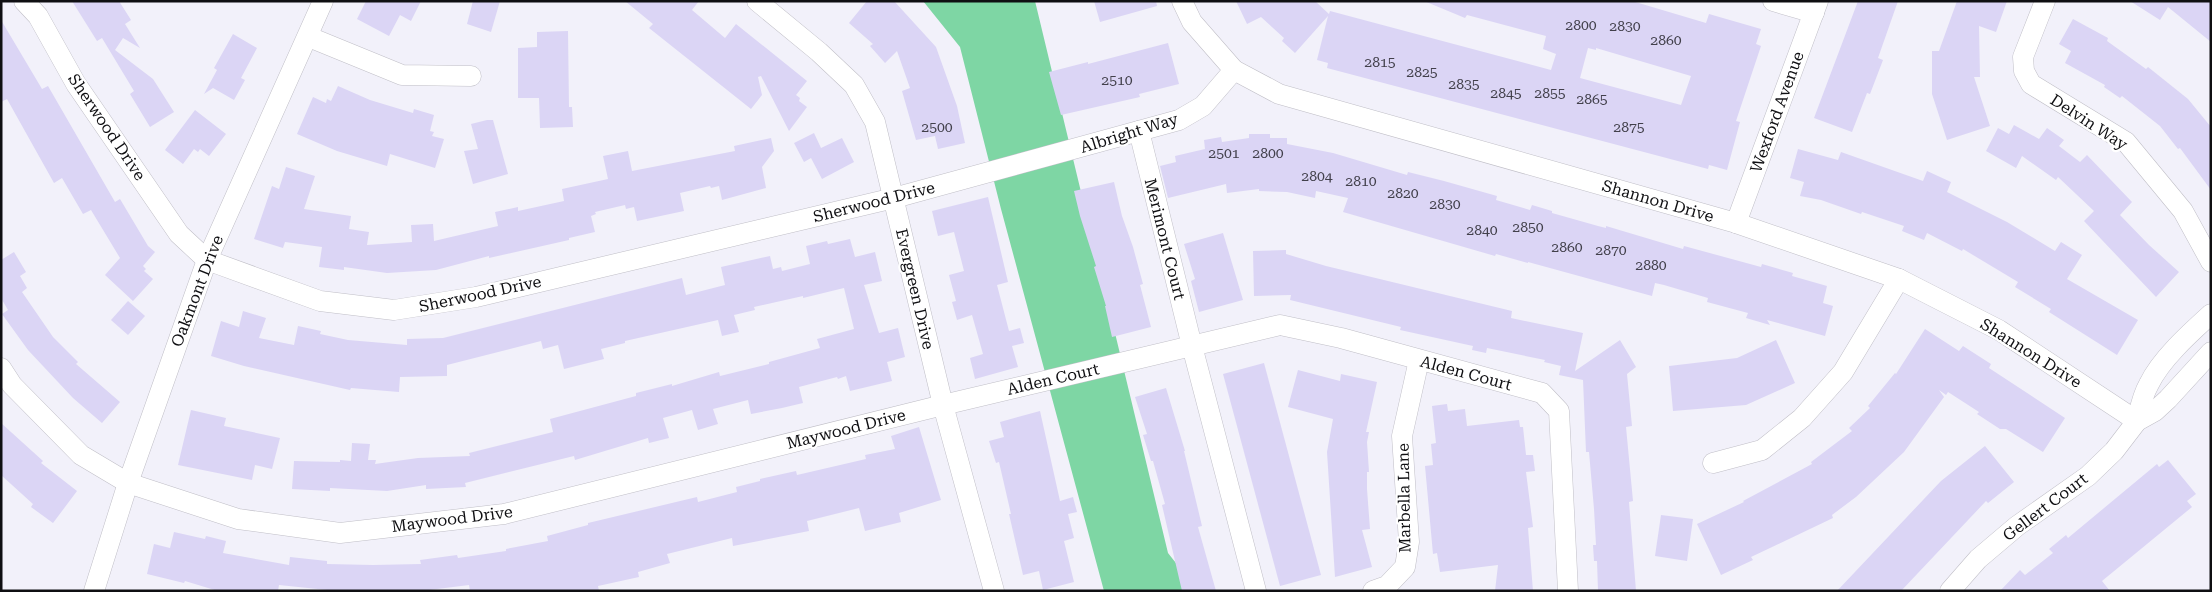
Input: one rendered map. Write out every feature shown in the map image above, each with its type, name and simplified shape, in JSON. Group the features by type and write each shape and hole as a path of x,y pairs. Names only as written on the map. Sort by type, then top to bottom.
{"street":[{"name":"Sherwood Drive","path":"24,1 38,16 76,84 179,234 207,260 320,301 394,310 476,297 894,198 1064,152"},
{"name":"Oakmont Drive","path":"94,591 128,483 207,260 309,36 323,1"},
{"name":"Evergreen Drive","path":"757,1 819,52 854,85 875,122 943,405 994,591"},
{"name":"Shannon Drive","path":"1182,1 1192,22 1234,70 1279,94 1736,223 1899,279 1999,330 2137,421"},
{"path":"1773,1 1816,7"},
{"name":"Delvin Way","path":"2045,1 2023,57 2024,71 2031,84 2126,142 2183,211 2211,262"},
{"name":"Wexford Avenue","path":"1736,223 1816,7"},
{"path":"309,36 402,75 471,76"},
{"name":"Albright Way","path":"1064,152 1179,120 1203,106 1234,70"},
{"name":"Merimont Court","path":"1139,131 1192,346"},
{"path":"1714,463 1762,450 1802,418 1843,372 1899,279"},
{"path":"2137,421 2142,398 2149,382 2170,356 2211,314"},
{"name":"Alden Court","path":"943,405 1280,325 1341,338 1542,393 1560,410 1568,591"},
{"path":"1192,346 1256,591"},
{"path":"2137,421 2161,405 2211,352"},
{"name":"Marbella Lane","path":"1373,591 1387,586 1405,567 1409,542 1402,436 1419,360"},
{"name":"Maywood Drive","path":"1,368 12,385 81,455 128,483 238,519 340,533 504,514 943,405"},
{"name":"Gellert Court","path":"1950,591 1978,559 2017,526 2088,476 2114,451 2137,421"}],"green space":[{"path":"923,1 1035,1 1168,553 1198,591 1104,591 1001,209 960,47"}],"building":[{"path":"72,1 119,1 131,20 125,24 140,48 123,38 115,50 153,79 174,112 150,127 130,94 134,91 102,38 97,41"},
{"path":"366,1 421,1 411,21 400,15 389,36 357,19"},
{"path":"473,1 500,1 491,32 467,24"},
{"path":"625,1 699,1 692,10 725,38 736,24 807,81 796,95 800,98 799,101 807,107 789,131 761,76 758,77 762,95 751,109 649,28 653,24"},
{"path":"867,1 894,1 936,47 957,106 965,143 938,149 935,136 916,140 902,91 910,88 897,51 885,63 870,46 873,44 849,23"},
{"path":"1094,1 1156,1 1157,6 1100,22"},
{"path":"1236,1 1315,1 1329,14 1330,11 1551,70 1556,54 1543,49 1546,36 1467,15 1465,18 1424,1 1632,1 1706,23 1709,14 1761,29 1756,44 1761,46 1736,121 1740,122 1727,170 1709,165 1708,169 1327,68 1328,63 1317,60 1328,16 1295,53 1282,41 1284,38 1261,17 1247,24","holes":["1588,48 1596,50 1596,48 1691,76 1681,105 1580,78"]},
{"path":"1858,1 1898,1 1878,58 1883,60 1870,94 1867,93 1852,132 1814,118"},
{"path":"1957,1 2007,1 1996,32 1979,26 1980,77 1974,77 1990,126 1947,140 1932,94 1932,51 1939,51"},
{"path":"2130,1 2211,1 2211,42 2168,7 2160,20"},
{"path":"2073,19 2108,38 2107,41 2146,69 2148,67 2188,99 2211,127 2211,190 2180,148 2178,149 2160,126 2122,96 2120,98 2104,87 2105,85 2065,63 2071,51 2059,44"},
{"path":"1,20 42,89 48,86 115,202 120,199 148,246 155,252 143,266 146,269 144,271 153,279 133,301 105,275 120,258 91,210 83,214 62,178 54,183 7,99 1,102"},
{"path":"568,31 569,107 572,107 573,127 540,128 539,98 518,98 518,48 537,47 537,32"},
{"path":"233,34 257,48 241,78 245,80 234,100 213,88 204,94 217,70 214,68"},
{"path":"1168,43 1179,84 1139,94 1140,97 1061,115 1049,72"},
{"path":"338,86 370,100 413,113 414,109 434,115 430,131 434,132 432,136 444,139 435,168 390,154 387,166 337,151 297,134 313,97 326,103 327,99 331,101"},
{"path":"195,110 226,134 209,156 200,149 198,152 194,149 183,164 165,150"},
{"path":"493,120 508,174 473,184 464,151 478,149 471,124"},
{"path":"2014,125 2039,139 2047,128 2064,140 2059,146 2080,162 2087,155 2132,202 2120,215 2179,272 2156,297 2084,221 2094,211 2058,177 2056,180 2022,156 2016,168 1986,151 1998,128 2009,134"},
{"path":"814,133 821,148 842,138 854,162 822,179 811,158 804,162 794,143"},
{"path":"1249,134 1270,134 1270,138 1287,138 1287,144 1333,153 1407,175 1408,172 1444,181 1497,196 1496,200 1530,210 1532,205 1552,211 1552,213 1606,228 1606,226 1683,249 1684,246 1761,267 1762,264 1793,273 1792,276 1827,286 1823,303 1833,306 1825,336 1767,320 1770,325 1746,318 1748,313 1707,302 1708,298 1664,285 1655,283 1652,296 1528,262 1496,254 1495,256 1343,212 1348,198 1316,191 1315,198 1287,192 1259,191 1259,189 1227,193 1226,184 1168,198 1160,166 1176,162 1175,156 1205,149 1204,140 1221,137 1222,142 1249,138"},
{"path":"771,138 774,151 762,167 766,188 722,200 719,186 711,188 710,186 680,193 684,211 637,221 634,207 626,209 625,205 595,212 596,214 591,216 595,232 569,238 569,240 489,258 489,256 436,270 387,273 344,267 344,270 319,267 322,247 285,242 283,248 254,239 272,186 279,189 286,167 315,176 304,209 351,216 349,229 369,232 367,245 412,242 411,225 433,224 434,241 498,226 495,212 518,207 518,211 564,201 562,189 608,179 603,156 628,151 632,171 735,151 734,146"},
{"path":"1798,149 1838,160 1841,152 1923,181 1927,171 1951,182 1947,192 2007,222 2055,251 2061,242 2082,255 2067,279 2138,320 2117,355 2049,312 2051,309 2015,287 2018,282 1963,249 1962,251 1927,233 1924,240 1902,231 1904,226 1821,200 1800,196 1804,182 1790,178"},
{"path":"1114,182 1122,216 1143,284 1140,285 1151,327 1112,337 1106,306 1094,267 1096,266 1074,191"},
{"path":"988,197 1008,282 997,285 1009,331 1020,328 1024,343 1012,346 1018,367 975,379 970,358 983,354 972,315 957,320 952,302 956,301 949,275 964,271 954,232 938,236 932,211"},
{"path":"1223,233 1243,300 1199,312 1191,281 1195,279 1184,244"},
{"path":"850,239 855,257 875,252 882,281 864,285 879,333 898,328 905,357 887,362 892,381 850,391 846,376 838,379 837,377 799,387 803,403 751,414 748,400 713,409 718,424 698,430 692,410 663,418 669,438 649,443 648,438 575,460 574,456 465,483 466,487 426,489 426,485 387,491 330,488 330,491 292,489 294,461 351,461 352,443 370,444 368,460 376,460 375,464 418,458 470,456 469,453 553,432 550,419 636,396 636,393 672,384 672,386 719,372 720,376 769,364 769,362 820,348 817,339 854,329 844,288 754,307 755,310 734,315 739,332 722,336 718,320 625,341 625,343 601,349 604,359 564,369 558,345 543,349 541,341 447,365 447,376 400,377 399,392 351,388 350,390 244,366 211,356 221,321 239,327 243,311 266,318 259,338 294,345 298,326 321,331 320,334 348,340 407,345 407,339 443,338 682,278 686,295 725,285 721,267 770,256 773,269 781,267 782,271 810,264 806,246 827,241 828,244"},
{"path":"1286,250 1286,254 1326,266 1512,311 1511,318 1583,333 1575,371 1620,340 1636,367 1627,374 1632,426 1626,427 1633,501 1629,502 1636,591 1598,591 1597,561 1594,561 1593,545 1596,545 1594,509 1589,452 1586,452 1583,380 1559,375 1561,366 1544,362 1545,360 1487,348 1486,353 1472,350 1473,346 1400,330 1401,327 1290,300 1291,295 1254,296 1253,251"},
{"path":"14,252 26,272 20,276 27,288 22,292 53,337 78,362 76,364 120,402 102,423 73,398 28,350 2,314 8,310 1,298 1,260"},
{"path":"128,301 145,316 128,335 111,320"},
{"path":"1925,329 1959,351 1963,346 1991,364 1989,368 2065,418 2043,452 2006,429 2000,429 1977,414 1979,412 1948,392 1946,395 1939,390 1944,397 1904,452 1856,497 1832,515 1833,518 1751,557 1753,560 1721,575 1697,524 1744,502 1812,464 1811,462 1852,431 1849,428 1870,408 1868,406 1896,374"},
{"path":"1776,340 1795,383 1746,405 1673,411 1669,366 1737,358"},
{"path":"1264,363 1321,575 1280,586 1223,374"},
{"path":"1298,370 1340,381 1341,374 1377,382 1366,432 1369,432 1367,442 1369,472 1367,472 1367,489 1370,529 1362,530 1372,567 1335,577 1327,452 1333,419 1288,407"},
{"path":"1166,388 1185,451 1202,526 1198,527 1216,591 1182,591 1162,505 1165,504 1153,461 1151,461 1143,435 1147,434 1135,397"},
{"path":"1447,404 1448,411 1465,409 1467,426 1519,420 1520,427 1523,427 1526,455 1533,455 1535,471 1526,472 1533,527 1528,528 1533,591 1495,591 1498,565 1440,572 1437,553 1433,554 1425,466 1433,465 1431,444 1436,443 1432,406"},
{"path":"191,410 226,418 224,426 280,438 272,469 255,465 252,480 178,465"},
{"path":"1040,411 1060,501 1073,497 1077,512 1068,514 1074,538 1064,541 1074,582 1043,590 1039,571 1023,575 999,462 996,463 989,441 1004,437 1000,422"},
{"path":"1,423 43,461 41,463 77,491 53,523 31,507 33,504 1,475"},
{"path":"919,427 941,500 899,513 901,522 865,531 859,508 807,521 809,531 733,546 732,538 667,554 670,563 638,572 639,577 598,586 599,591 470,591 469,585 421,591 337,591 279,585 278,591 218,591 185,581 184,583 147,574 154,544 170,548 174,532 205,539 206,536 226,541 223,553 289,565 290,557 327,561 327,564 421,564 420,560 457,555 458,558 506,551 506,549 548,541 547,536 588,525 588,523 697,497 698,502 737,492 736,487 760,481 760,479 796,471 797,475 866,459 865,455 895,449 891,436"},
{"path":"1985,446 2014,482 1988,503 1986,501 1901,591 1837,591 1941,481"},
{"path":"2168,460 2196,494 2187,501 2192,507 2102,581 2110,591 2000,591 2020,570 2025,575 2053,553 2049,549 2066,535 2068,538 2157,464 2159,467"},
{"path":"1661,515 1693,519 1687,561 1655,556"}]}
